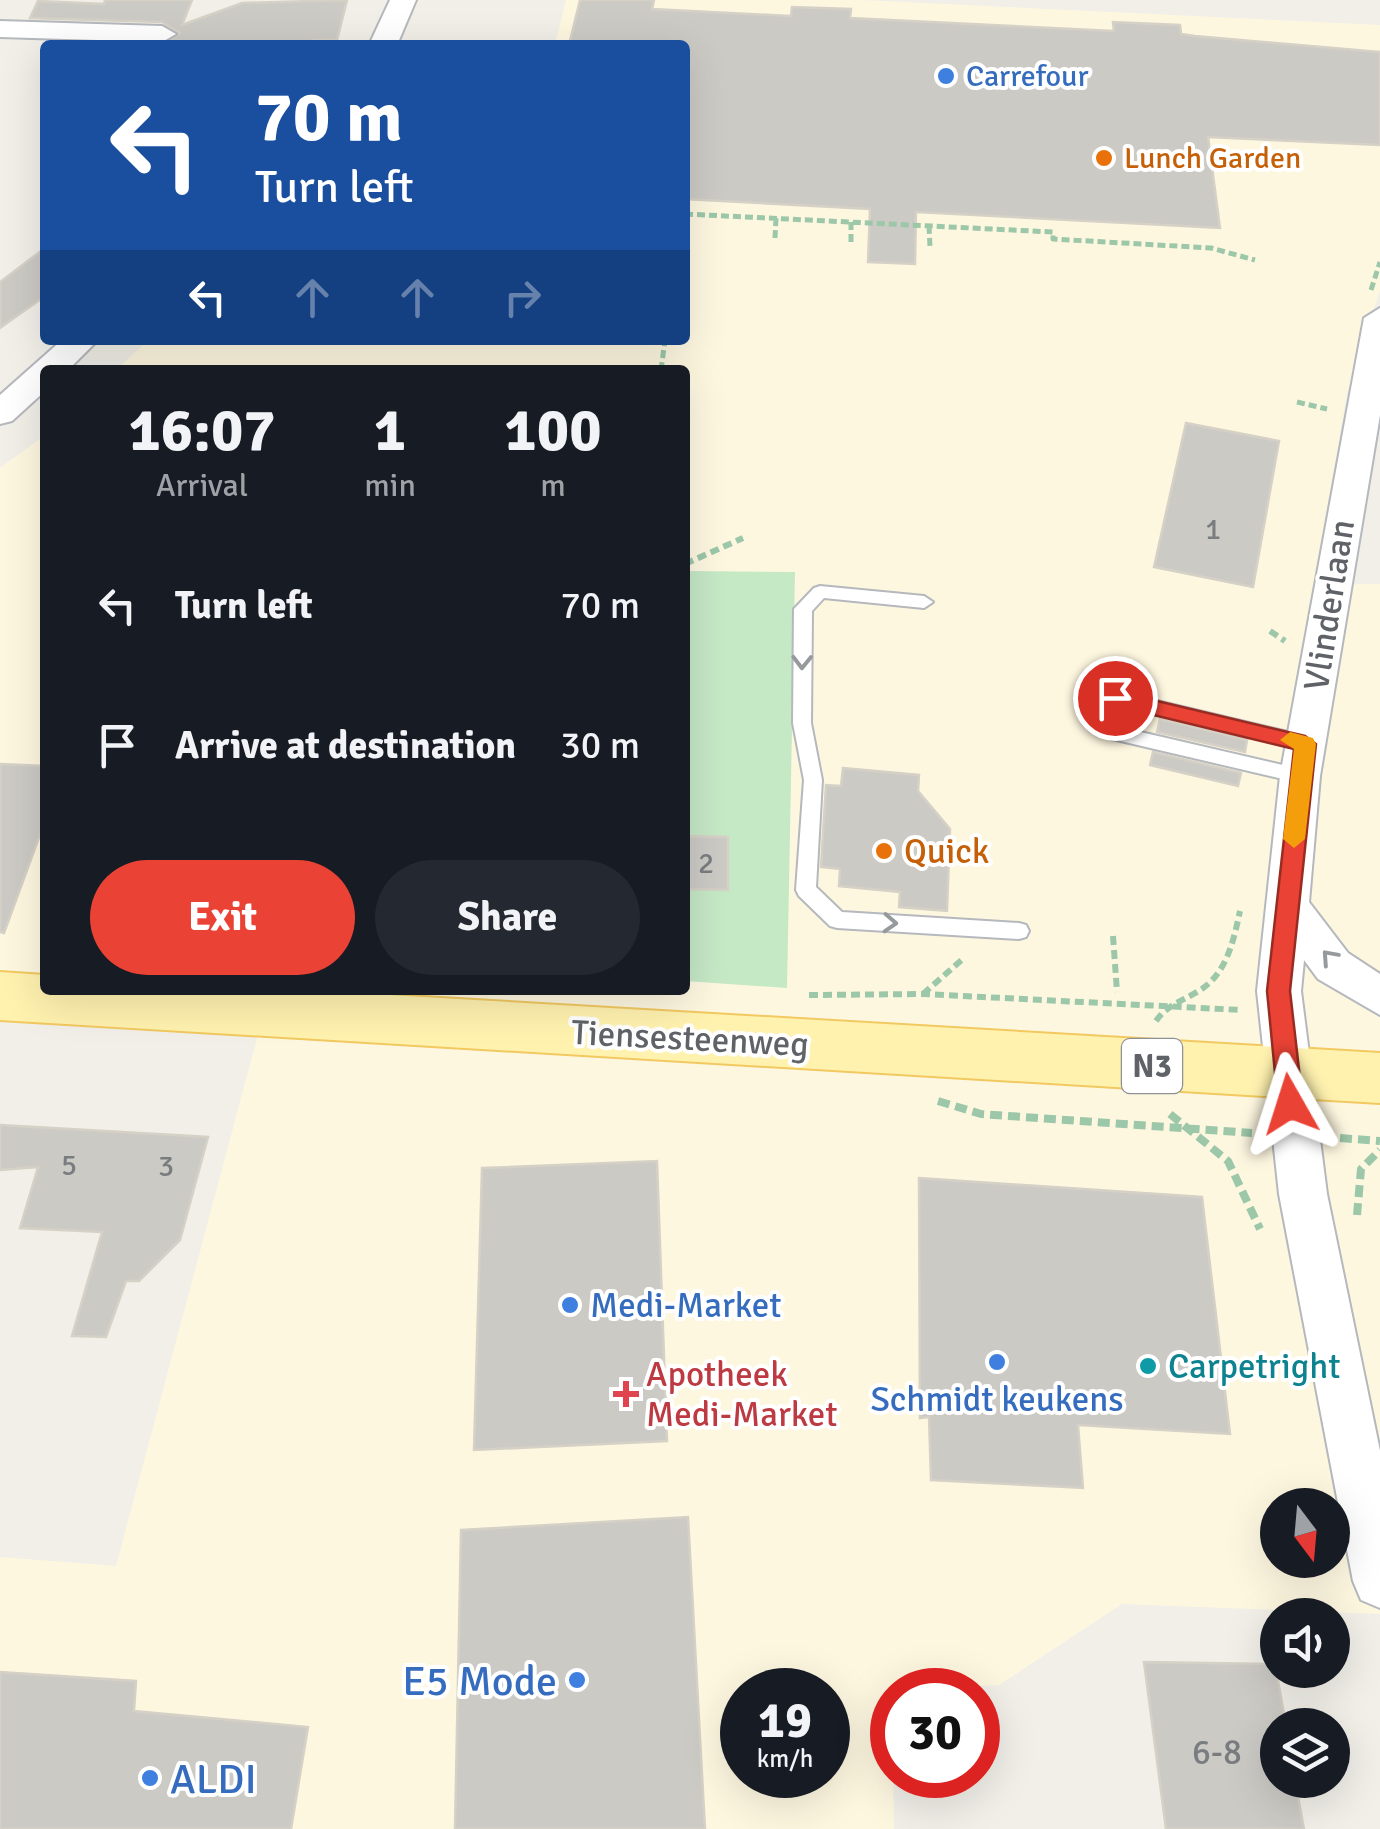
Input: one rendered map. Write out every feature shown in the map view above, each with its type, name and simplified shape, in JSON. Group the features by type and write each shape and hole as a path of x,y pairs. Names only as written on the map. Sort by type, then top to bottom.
{"main road":[{"name":"Tiensesteenweg","path":"0,996 1380,1078"}],"street":[{"path":"384,40 403,0"},
{"path":"0,30 162,34"},
{"name":"Vlinderlaan","path":"1380,318 1302,760 1279,991 1287,1073 1326,1325 1380,1580"},
{"path":"55,365 77,345"},
{"path":"0,413 40,378"},
{"path":"1288,907 1334,966 1380,996"}],"lane":[{"path":"924,602 820,592 803,609 802,723 813,780 806,890 837,920 1018,931"},
{"path":"1115,698 1302,760"},
{"path":"1119,734 1302,760"}],"path":[{"path":"690,214 1052,232 1053,238 1211,248 1255,260"},
{"path":"775,238 776,218"},
{"path":"851,222 851,242"},
{"path":"929,226 930,247"},
{"path":"1082,240 1082,254"},
{"path":"1373,281 1380,262"},
{"path":"1298,402 1333,410"},
{"path":"690,562 743,538"},
{"path":"923,994 982,942 982,929"},
{"path":"1113,936 1116,992"},
{"path":"1149,1032 1164,1007 1207,986 1230,956"},
{"path":"926,1097 981,1114 1223,1131"},
{"path":"1165,1110 1226,1153 1240,1173"},
{"path":"1352,1139 1380,1141"},
{"path":"1356,1181 1368,1155 1380,1150"}],"shaded area":[{"path":"566,0 861,0 1380,25 1380,290 1347,393 1314,585 1380,584 1380,1614 1350,1613 1350,1598 1260,1598 1260,1609 1122,1604 1000,1684 1000,1668 870,1668 870,1798 894,1798 894,1829 0,1829 0,1557 116,1566 264,1012 0,996 0,468 40,439 40,995 690,995 690,365 121,365 143,345 690,345 690,40 556,40"}],"green space":[{"path":"690,571 795,572 787,988 690,981"}],"building":[{"path":"105,0 192,0 182,25 242,3 347,0 337,40 171,40 180,33 162,22 30,18 38,1 104,4"},
{"path":"580,0 654,0 652,9 791,16 792,7 851,9 850,18 1114,31 1113,22 1180,25 1181,34 1195,36 1380,52 1380,145 1208,137 1220,228 916,212 915,264 868,262 870,209 690,199 690,40 570,40"},
{"path":"40,252 40,300 0,328 0,282"},
{"path":"1186,423 1279,441 1253,587 1154,567"},
{"path":"1160,719 1247,740 1245,752 1157,732"},
{"path":"1153,752 1241,773 1238,786 1150,765"},
{"path":"0,764 40,766 40,835 4,933 0,932"},
{"name":"Quick","path":"843,768 919,775 918,791 950,829 947,911 899,907 900,892 839,886 840,869 821,867 826,785 841,786"},
{"path":"690,836 728,837 728,890 690,889"},
{"path":"0,1125 208,1137 180,1240 139,1281 126,1281 106,1337 72,1336 102,1232 20,1228 38,1167 0,1170"},
{"name":"Medi-Market","path":"657,1161 667,1441 474,1450 482,1168"},
{"path":"919,1178 1202,1197 1230,1434 1078,1425 1083,1488 931,1480 929,1417 920,1418"},
{"name":"E5 Mode","path":"688,1517 705,1829 455,1829 461,1530"},
{"path":"1144,1662 1260,1664 1260,1688 1279,1688 1283,1708 1260,1708 1260,1798 1298,1798 1304,1829 1166,1829"},
{"name":"ALDI","path":"0,1672 136,1681 134,1711 308,1727 291,1829 0,1829"}],"slow traffic":[{"path":"1290,740 1305,744 1294,839"}],"place":[{"name":"Carrefour","path":"946,76"},
{"name":"Lunch Garden","path":"1104,158"},
{"name":"Quick","path":"884,851"},
{"name":"Medi-Market","path":"570,1305"},
{"name":"Schmidt keukens","path":"997,1362"},
{"name":"Carpetright","path":"1148,1366"},
{"name":"Apotheek Medi-Market","path":"626,1394"},
{"name":"E5 Mode","path":"577,1680"},
{"name":"ALDI","path":"150,1778"}],"route":[{"path":"1115,698 1305,744 1279,991 1290,1104"}]}
